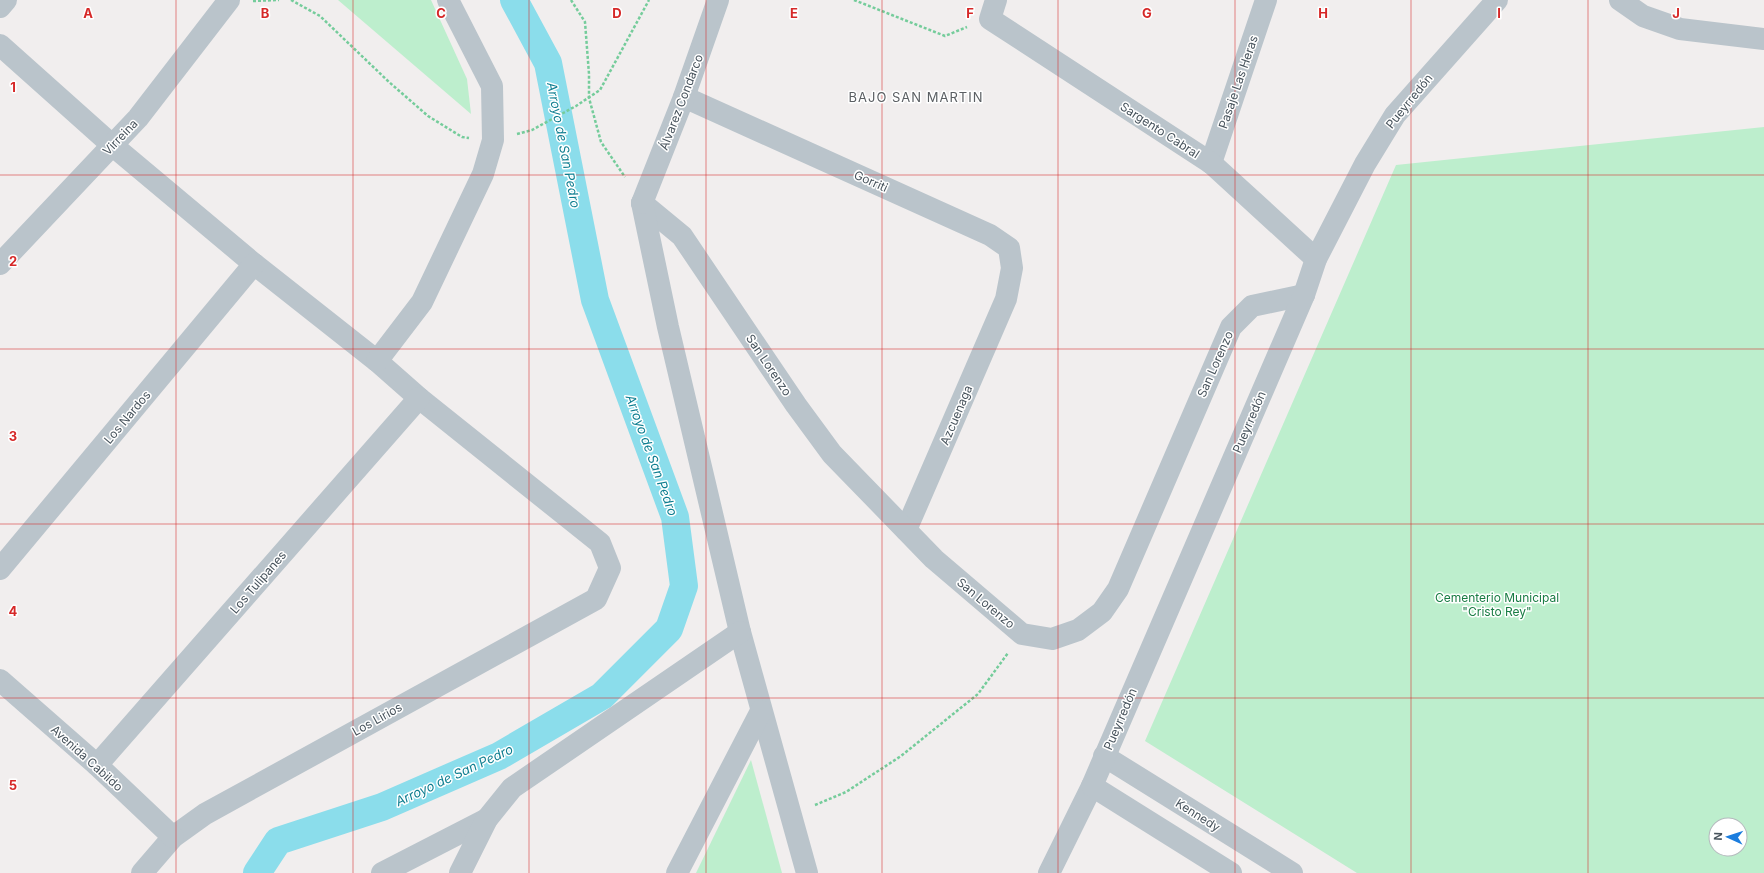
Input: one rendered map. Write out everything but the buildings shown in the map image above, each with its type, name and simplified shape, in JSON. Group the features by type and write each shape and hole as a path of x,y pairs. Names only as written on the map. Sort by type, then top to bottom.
{"street":[{"path":"0,7 6,0"},
{"name":"Virreina","path":"0,264 138,118 229,0"},
{"path":"377,361 422,302 483,174 493,140 492,86 448,0"},
{"name":"Álvarez Condarco","path":"642,203 684,97 718,0"},
{"name":"Pasaje Las Heras","path":"1211,163 1266,0"},
{"name":"Pueyrredón","path":"1049,873 1092,786 1304,295 1316,259 1365,164 1395,115 1497,0"},
{"path":"1620,0 1643,16 1680,29 1764,39"},
{"name":"Sargento Cabral","path":"993,9 1211,163 1316,259"},
{"path":"0,45 112,146 254,264 377,361 419,398"},
{"name":"Gorriti","path":"684,97 990,235 1009,248 1012,268 1006,299"},
{"path":"642,203 668,327 740,632 807,873"},
{"name":"San Lorenzo","path":"642,203 682,236 796,405 832,454 934,559 1022,634 1052,639 1078,630 1102,612 1118,589 1231,327 1252,306 1304,295"},
{"name":"Los Nardos","path":"0,569 254,264"},
{"name":"Azcuenaga","path":"906,530 1006,299"},
{"name":"Los Lirios","path":"142,873 173,837 205,814 596,599 610,568 600,543 419,398"},
{"name":"Los Tulipanes","path":"97,766 419,398"},
{"path":"460,873 486,819 512,788 740,632"},
{"name":"Avenida Cabildo","path":"2,685 97,766 173,837"},
{"path":"677,873 762,711"},
{"name":"Kennedy","path":"1104,756 1292,873"},
{"path":"1092,786 1231,873"},
{"path":"382,873 486,819"}],"path":[{"path":"291,0 320,16 389,82 428,116 462,137 493,140 532,130 576,106 600,90 649,0"},
{"path":"571,0 585,22 589,74 589,98 602,142 642,203"},
{"path":"854,0 945,36 993,9"},
{"path":"790,816 846,792 901,756 978,694 1022,634"}],"green space":[{"path":"338,0 431,0 467,79 471,114"},
{"name":"Cementerio Municipal \"Cristo Rey\"","path":"1764,127 1764,873 1357,873 1145,741 1396,165"},
{"path":"751,760 782,873 696,873"}],"waterway":[{"name":"Arroyo de San Pedro","path":"257,873 278,841 382,807 499,756 602,696 669,629 684,586 675,517 595,300 548,63 514,0"}],"district":[{"name":"BAJO SAN MARTIN","path":"916,97"}]}
